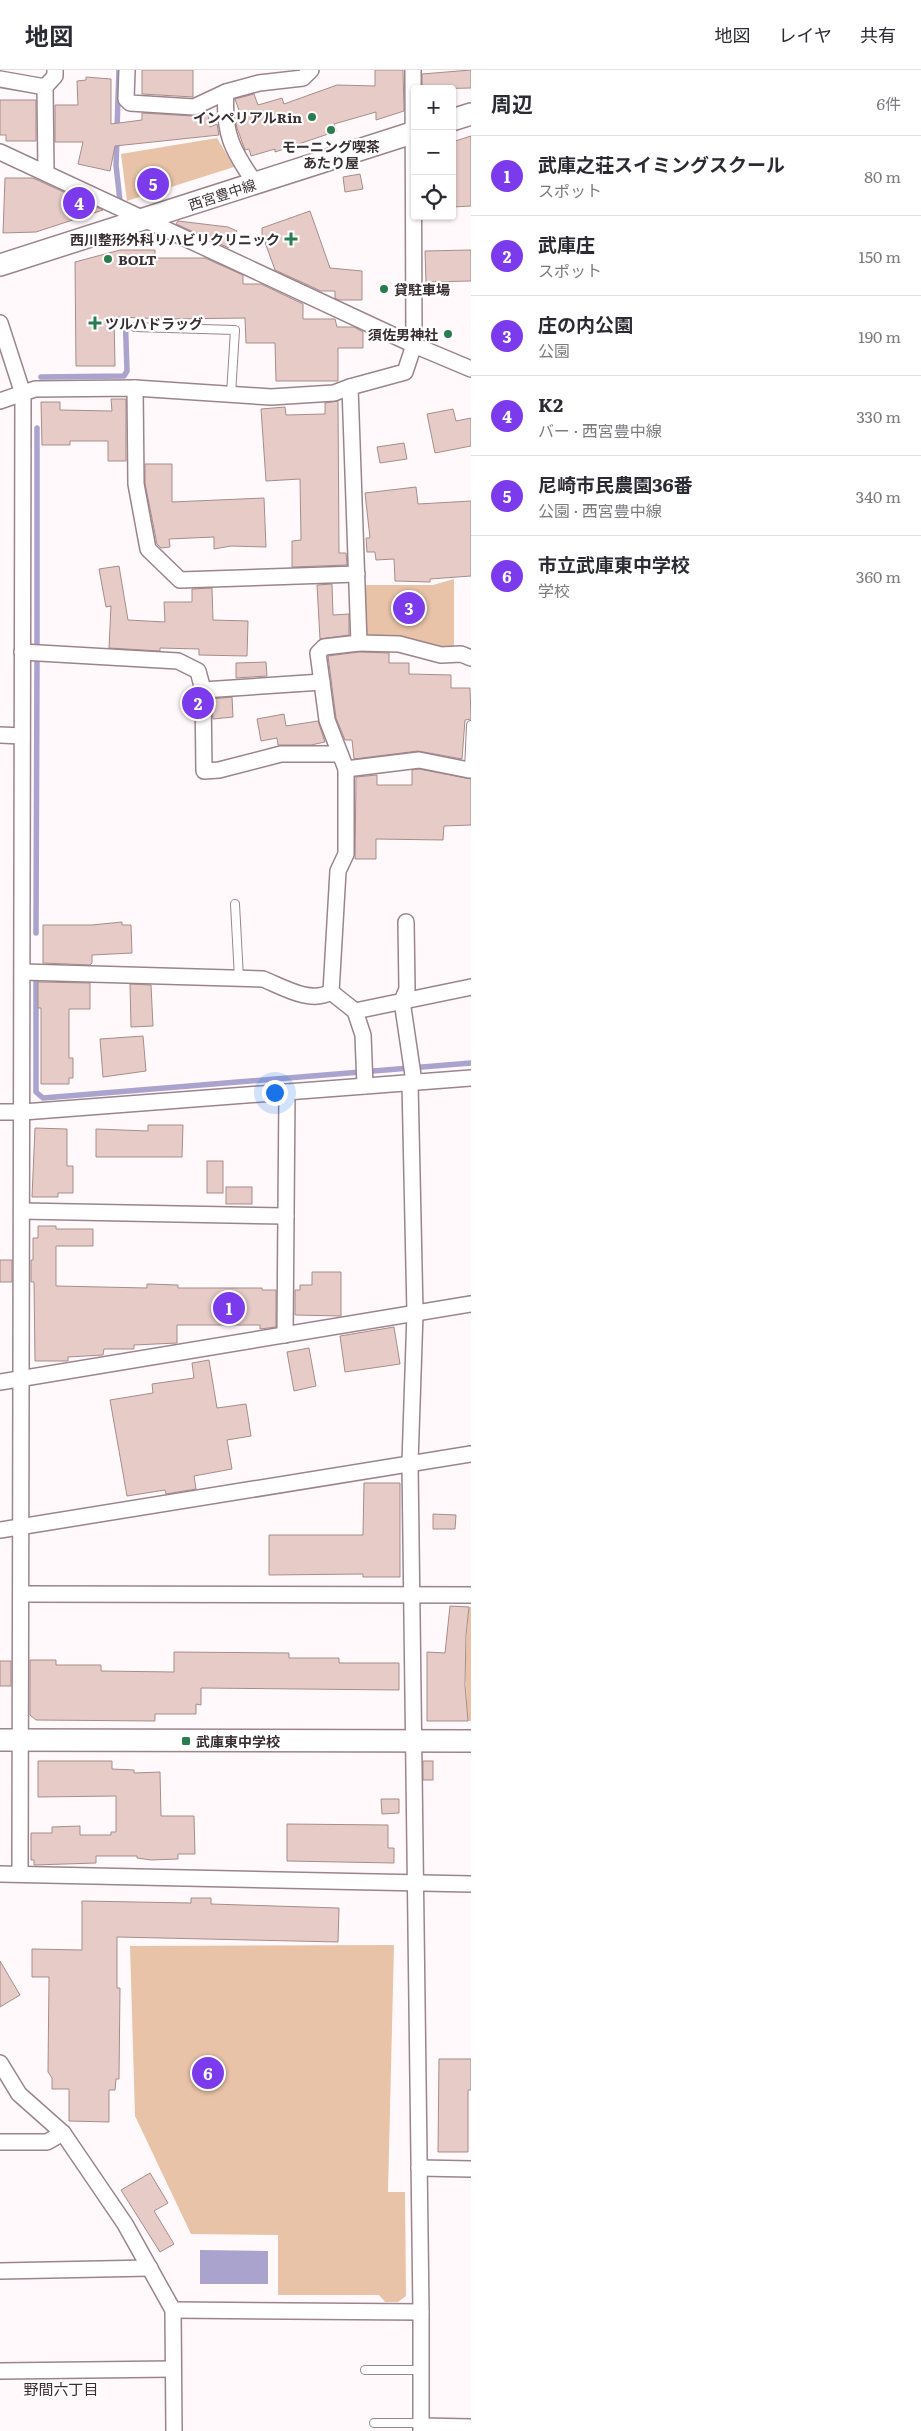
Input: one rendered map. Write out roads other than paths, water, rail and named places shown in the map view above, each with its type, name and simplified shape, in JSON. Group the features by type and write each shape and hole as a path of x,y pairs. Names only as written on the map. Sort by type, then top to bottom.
{"main road":[{"path":"456,119 471,114"},
{"name":"西宮豊中線","path":"0,264 411,134"},
{"path":"10,1740 471,1741"}],"street":[{"path":"46,173 45,87 55,76 55,70"},
{"path":"127,70 126,99 130,103 194,107 226,92 259,83 303,78 311,70"},
{"path":"413,70 414,130"},
{"path":"0,78 45,87"},
{"path":"226,92 227,136 240,162 254,183"},
{"path":"0,152 414,346 471,369"},
{"path":"0,401 35,389 135,388 271,397 334,393 350,386 405,372 414,346 414,175"},
{"path":"0,323 23,394 22,1527 21,1594 10,1740 20,1874"},
{"path":"350,386 359,643"},
{"path":"135,388 136,484 148,549 180,580 357,574"},
{"path":"331,992 338,871 346,854 346,769 328,720 318,653 324,646 359,643 399,644 441,655 461,654 471,658"},
{"path":"22,652 178,661 198,671 203,690 204,771 219,770 281,754 340,754"},
{"path":"203,690 322,682"},
{"path":"0,735 22,736"},
{"path":"346,769 419,760 469,770"},
{"path":"406,922 407,989 402,1001 412,1075 415,1313 410,1463 413,1593 414,1883 421,2427 471,2427"},
{"path":"23,972 263,979 298,993 322,997 331,992"},
{"path":"355,1011 471,987"},
{"path":"331,992 355,1011 363,1035 365,1076"},
{"path":"0,1112 23,1112 287,1092 365,1076 412,1075 471,1078"},
{"path":"285,1335 287,1092"},
{"path":"22,1211 286,1216"},
{"path":"0,1382 471,1304"},
{"path":"0,1530 471,1454"},
{"path":"21,1594 413,1593 471,1595"},
{"path":"0,1874 471,1884"},
{"path":"0,2063 19,2094 63,2133 125,2224 173,2310 174,2431"},
{"path":"0,2142 48,2142 63,2133"},
{"path":"419,2168 471,2169"},
{"path":"0,2272 150,2268"},
{"path":"173,2310 421,2312"},
{"path":"0,2371 173,2369"}],"lane":[{"path":"135,327 235,330 231,394"},
{"path":"469,770 471,725"},
{"path":"235,904 239,978"},
{"path":"365,2370 421,2370"},
{"path":"374,2423 421,2427"}],"waterway":[{"path":"117,129 119,70"},
{"path":"117,138 116,165 120,201"},
{"path":"41,377 124,376 127,371 125,310"},
{"path":"37,428 37,643"},
{"path":"36,933 37,661"},
{"path":"36,981 36,1092 43,1098 471,1063"}],"place":[{"name":"インペリアルRin","path":"312,117"},
{"name":"モーニング喫茶 あたり屋","path":"331,130"},
{"name":"尼崎市民農園36番","path":"153,184"},
{"name":"K2","path":"79,203"},
{"name":"西川整形外科リハビリクリニック","path":"291,239"},
{"name":"BOLT","path":"108,259"},
{"name":"貸駐車場","path":"384,289"},
{"name":"ツルハドラッグ","path":"95,323"},
{"name":"須佐男神社","path":"448,334"},
{"name":"庄の内公園","path":"409,608"},
{"name":"武庫庄","path":"198,703"},
{"name":"武庫之荘スイミングスクール","path":"229,1308"},
{"name":"武庫東中学校","path":"186,1741"},
{"name":"市立武庫東中学校","path":"208,2073"}],"district":[{"name":"野間六丁目","path":"61,2388"}]}
